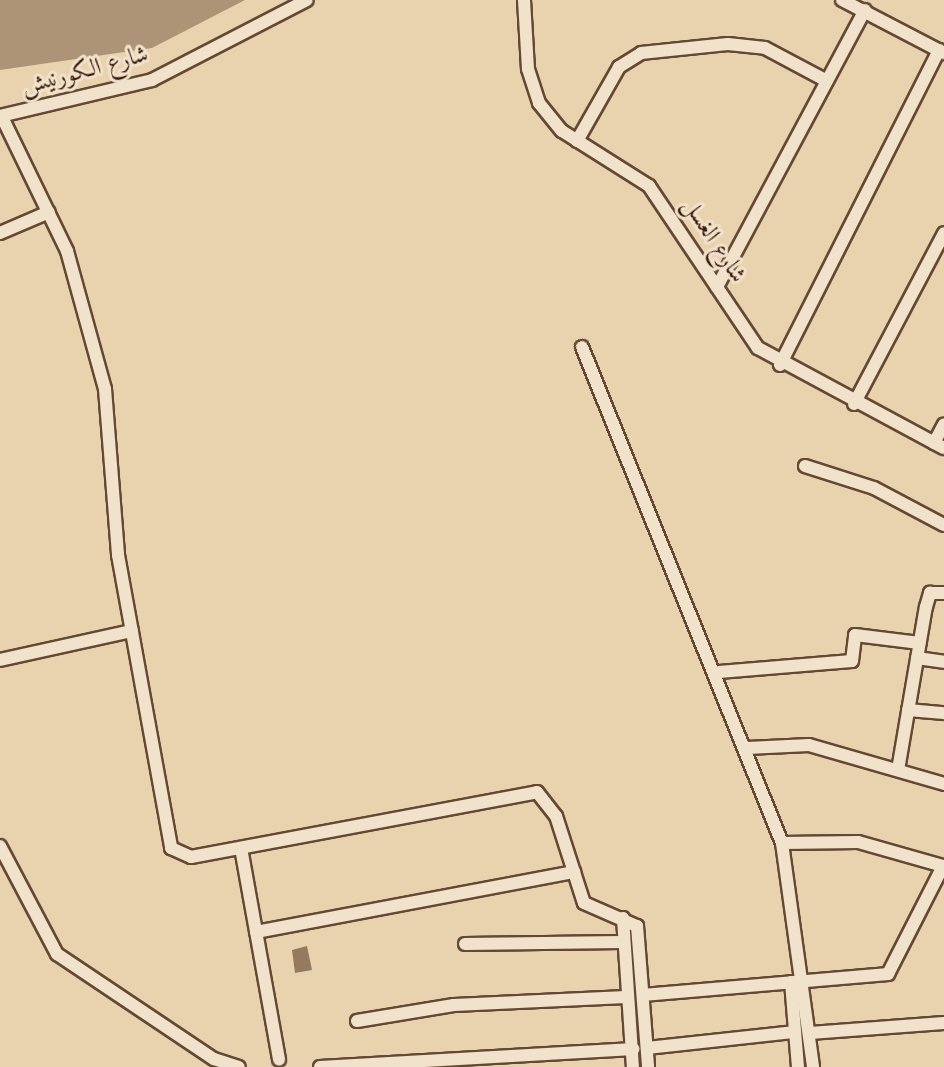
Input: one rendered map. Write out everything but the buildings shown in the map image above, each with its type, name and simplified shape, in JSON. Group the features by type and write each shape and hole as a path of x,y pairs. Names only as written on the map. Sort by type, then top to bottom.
{"street":[{"name":"شارع الكورنيش","path":"1,116 152,80 307,0"},
{"name":"شارع الغسل","path":"524,0 532,86 549,118 577,141 649,186 749,337 780,365 939,445"},
{"path":"780,365 942,52 842,0"},
{"path":"717,287 865,10"},
{"path":"577,141 619,67 641,53 728,44 765,48 827,81"},
{"path":"1,116 49,212 105,389 132,631 171,848 191,857 537,792 556,816 584,903 637,926 648,1067"},
{"path":"0,233 49,212"},
{"path":"854,404 944,233"},
{"path":"582,347 719,672 782,843 806,981 813,1067"},
{"path":"939,445 944,424"},
{"path":"805,466 874,488 944,525"},
{"path":"898,770 930,593 944,593"},
{"path":"0,660 132,631"},
{"path":"719,672 852,661 855,635 920,643"},
{"path":"917,658 944,662"},
{"path":"908,710 944,713"},
{"path":"747,748 809,745 944,784"},
{"path":"643,995 888,974 943,866 858,842 782,843"},
{"path":"0,846 57,954 214,1059 239,1067"},
{"path":"241,848 279,1060"},
{"path":"256,932 574,872"},
{"path":"623,918 622,942 633,1067"},
{"path":"465,944 622,942"},
{"path":"791,982 798,1067"},
{"path":"357,1021 454,1005 626,997"},
{"path":"810,1033 944,1023"},
{"path":"647,1048 795,1032"},
{"path":"320,1067 633,1049"}],"shaded area":[{"path":"0,0 245,0 152,48 0,70"}]}
